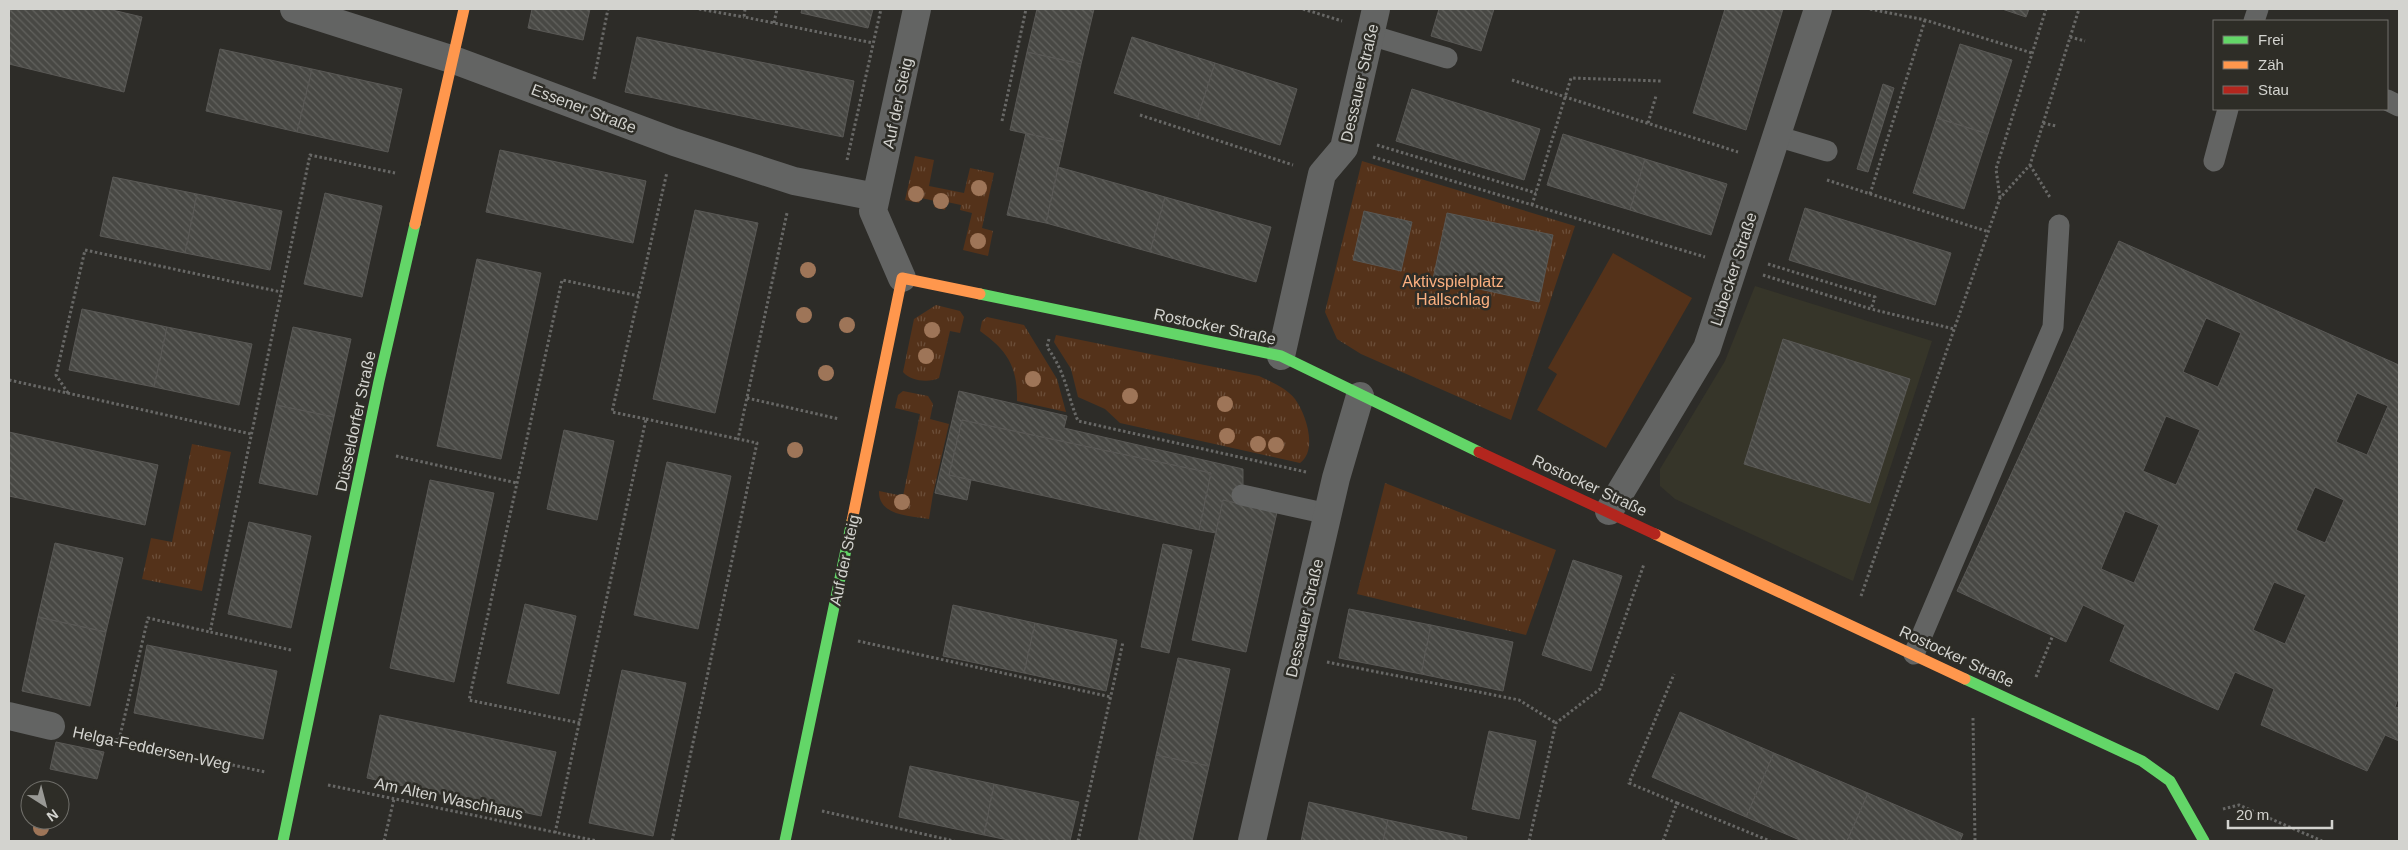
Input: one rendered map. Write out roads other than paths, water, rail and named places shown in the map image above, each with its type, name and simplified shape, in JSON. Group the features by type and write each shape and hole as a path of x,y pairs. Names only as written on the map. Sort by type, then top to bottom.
{"street":[{"name":"Essener Straße","path":"294,9 454,60 674,142 794,180 876,197"},
{"name":"Düsseldorfer Straße","path":"283,841 365,450 464,9"},
{"name":"Auf der Steig","path":"784,841 902,278 873,211 917,9"},
{"name":"Lübecker Straße","path":"1609,511 1707,348 1818,9"},
{"name":"Dessauer Straße","path":"1281,356 1322,174 1344,148 1373,24"},
{"name":"Rostocker Straße","path":"902,278 1281,356 1360,396 2142,760 2170,781 2204,841"},
{"name":"Dessauer Straße","path":"1252,841 1336,478 1360,396"},
{"name":"Helga-Feddersen-Weg","path":"9,716 51,726"}],"lane":[{"path":"1373,24 1447,58"},
{"path":"2214,161 2228,110"},
{"path":"1776,136 1827,151"},
{"path":"1914,654 2053,327 2059,225"},
{"path":"1242,495 1328,514"}],"park label":[{"name":"Aktivspielplatz Hallschlag","path":"1453,290"}]}
